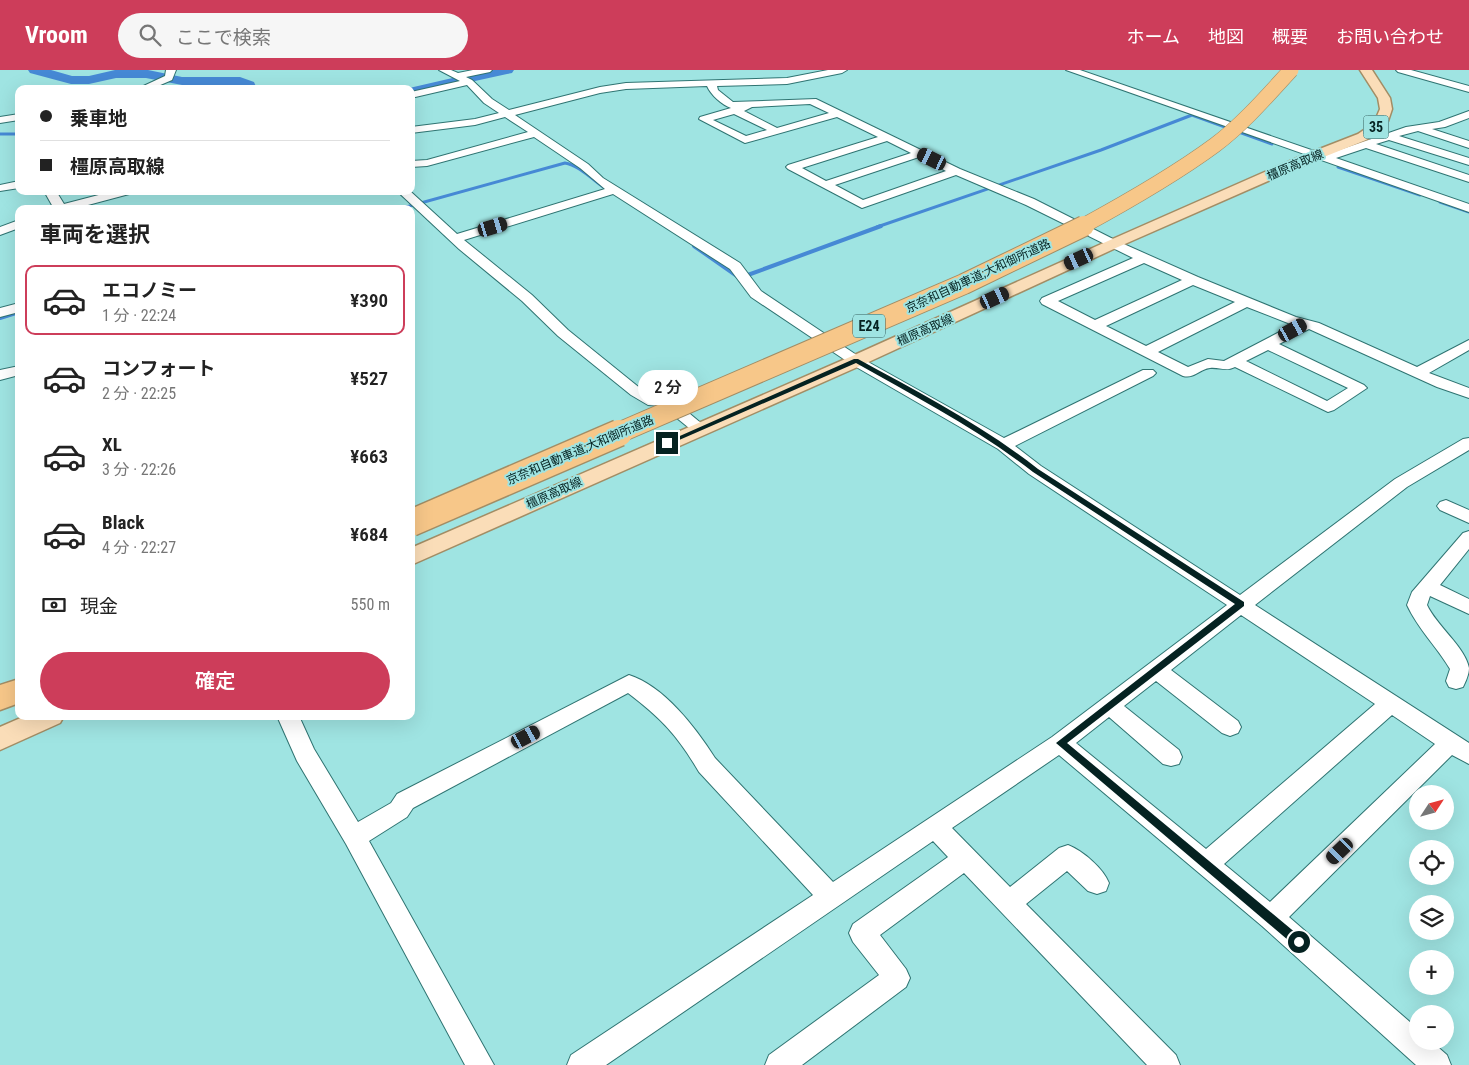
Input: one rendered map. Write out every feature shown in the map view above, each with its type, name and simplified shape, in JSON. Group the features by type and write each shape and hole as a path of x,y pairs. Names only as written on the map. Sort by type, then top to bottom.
{"highway":[{"name":"京奈和自動車道;大和御所道路","path":"415,521 910,308 1077,230 1156,185 1216,144 1260,104 1292,70"},
{"path":"0,698 15,692"}],"main road":[{"name":"橿原高取線","path":"415,555 700,428 856,361 1113,244 1316,155 1362,137 1382,121 1386,109 1384,98 1366,70"},
{"path":"0,738 42,720"}],"street":[{"path":"152,85 169,78 171,70"},
{"path":"444,70 469,82 488,101 534,134 584,166 611,191 735,266 756,294 856,361 1004,446 1035,470 1460,749 1271,918"},
{"path":"458,76 487,70"},
{"path":"751,70 758,74 764,83"},
{"path":"415,130 449,127 507,115 600,90 626,86 764,83 786,81 842,70"},
{"path":"1071,70 1469,208"},
{"path":"1401,70 1469,89"},
{"path":"415,94 469,82"},
{"path":"711,83 714,91 731,105 812,101 956,171 996,187 1113,244 1193,280 1305,324 1442,384 1469,393"},
{"path":"807,122 764,103 704,119 745,140 837,114"},
{"path":"735,110 776,131"},
{"path":"1316,155 1335,155 1410,129 1441,125 1469,114"},
{"path":"0,120 15,118"},
{"path":"1419,129 1469,145"},
{"path":"415,164 435,161 534,134"},
{"path":"1391,137 1469,162"},
{"path":"887,138 792,167 862,204 956,171"},
{"path":"1403,166 1457,142"},
{"path":"1368,145 1469,179"},
{"path":"824,184 920,154"},
{"path":"0,188 15,185"},
{"path":"455,239 611,191"},
{"path":"71,205 113,195"},
{"path":"408,195 455,239 636,392 654,402 665,402 700,428"},
{"path":"0,231 15,225"},
{"path":"1144,258 1047,301 1188,373 1208,363 1226,366 1236,362 1305,324"},
{"path":"1094,326 1193,280"},
{"path":"1146,352 1246,302"},
{"path":"0,313 15,308"},
{"path":"1236,362 1328,407 1359,388 1268,344"},
{"path":"1418,373 1469,344"},
{"path":"0,375 15,371"},
{"path":"1004,446 1148,373"},
{"path":"581,1065 1060,743 1401,483 1469,443"},
{"path":"1446,506 1469,517"},
{"path":"1456,681 1460,669 1448,648 1421,614 1417,605 1419,597 1469,537"},
{"path":"1428,587 1469,607"},
{"path":"1448,648 1469,653"},
{"path":"1156,670 1230,728"},
{"path":"354,837 398,810 405,801 629,682 657,702 677,721 694,743 706,765 794,856 830,897"},
{"path":"1206,864 1391,703"},
{"path":"1109,705 1171,757"},
{"path":"290,720 305,754 354,837 480,1065"},
{"path":"1060,743 1271,918 1437,1065"},
{"path":"934,826 1166,1065"},
{"path":"1008,903 1068,856 1097,883"},
{"path":"778,1065 897,978 862,933 965,858"}],"waterway":[{"path":"35,70 71,80 89,80 116,74 146,74 182,81 240,81 249,85"},
{"path":"415,90 507,70"},
{"path":"877,227 1101,150 1192,115 1272,144"},
{"path":"0,134 15,134"},
{"path":"413,205 565,163 582,171 609,191"},
{"path":"1338,167 1420,195"},
{"path":"1440,202 1469,212"},
{"path":"694,246 737,276 745,276 881,226"},
{"path":"0,318 15,313"}],"route":[{"path":"667,443 856,361 1004,446 1035,470 1241,604 1060,743 1299,942"}]}
